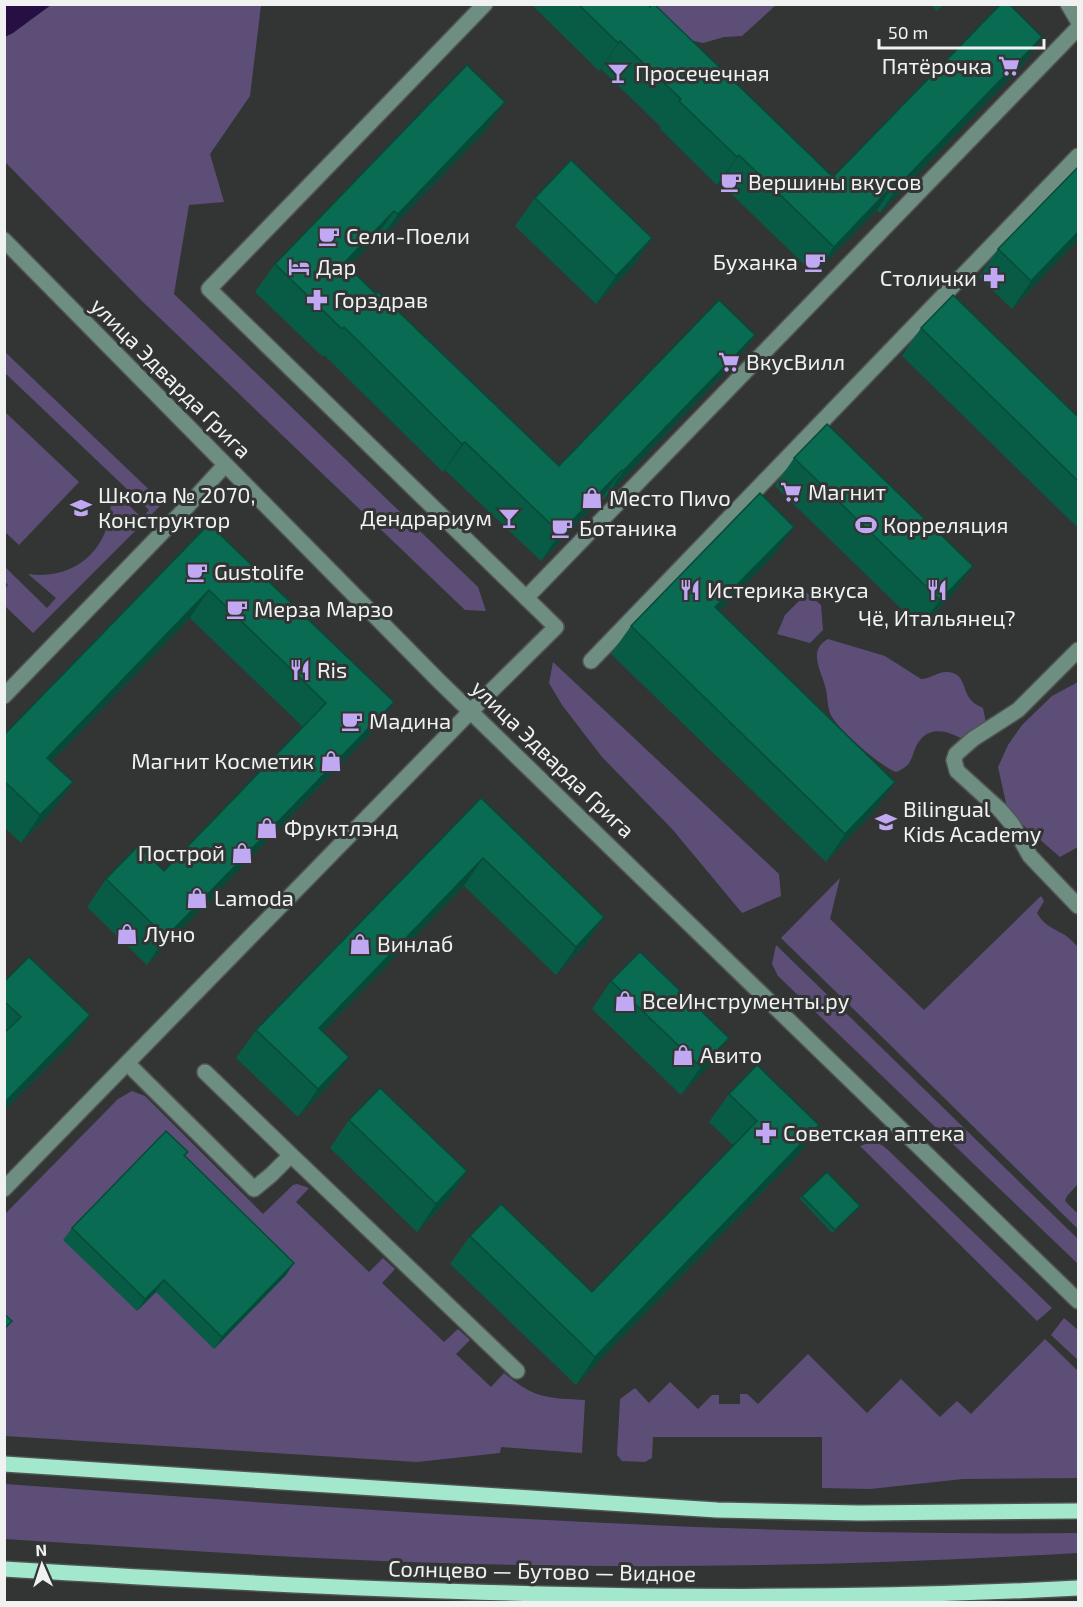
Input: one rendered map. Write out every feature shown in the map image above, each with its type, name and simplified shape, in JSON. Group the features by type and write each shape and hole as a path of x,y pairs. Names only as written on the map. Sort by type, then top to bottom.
{"main road":[{"path":"4,1464 717,1510 859,1513 1078,1511"},
{"name":"Солнцево — Бутово — Видное","path":"4,1569 232,1583 506,1595 789,1599 1078,1588"}],"street":[{"path":"4,1189 556,627 209,289 485,4"},
{"path":"1068,4 1078,21"},
{"path":"526,598 1078,28"},
{"path":"591,661 1078,156"},
{"name":"улица Эдварда Грига","path":"4,240 471,711 1078,1302"},
{"path":"4,696 225,465"},
{"path":"1078,650 1018,710 973,739 956,754 954,760 957,771 1000,810 1012,824 1030,856 1078,906"},
{"path":"128,1064 254,1189 291,1155"},
{"path":"205,1072 517,1371"},
{"path":"1049,1512 1078,1504"}],"shaded area":[{"path":"5,4 51,4 51,5 5,37"},
{"path":"4,5 261,5 250,96 210,154 224,202 189,205 174,294 478,587 486,611 465,610 144,303 5,162"},
{"path":"618,5 776,5 742,36 724,37 703,43 680,38"},
{"path":"5,352 163,503 33,633 5,606 5,589 8,585 5,581 5,567 47,608 56,598 28,574 47,575 65,571 80,563 92,552 102,539 108,523 111,505 109,486 142,518 149,510 5,373"},
{"path":"4,411 79,482 19,545 5,532"},
{"path":"807,593 821,605 823,630 810,643 777,634 785,615"},
{"path":"828,639 885,656 921,679 944,672 954,673 961,679 971,700 983,708 986,723 968,743 945,732 926,734 917,744 910,762 896,772 871,756 836,723 830,714 817,656 821,644"},
{"path":"553,662 779,874 781,896 742,913 673,830 602,757 562,705 549,683"},
{"path":"1078,682 1078,847 1060,857 1008,812 998,767 1008,745 1022,725 1052,696"},
{"path":"840,878 830,919 924,1010 1041,896 1044,901 1037,913 1039,917 1078,947 1078,1184 1065,1201 1078,1212 1078,1229 781,938"},
{"path":"776,945 1078,1239 1078,1264 778,976 772,964"},
{"path":"132,1091 145,1096 263,1214 293,1185 309,1188 296,1202 369,1272 383,1258 395,1269 382,1283 444,1342 458,1329 470,1340 456,1354 491,1387 504,1373 524,1388 542,1396 585,1400 582,1453 501,1447 500,1453 417,1462 5,1436 4,1215 118,1099"},
{"path":"871,1142 882,1145 888,1150 1052,1308 1037,1321 860,1146"},
{"path":"1064,1318 1078,1330 1078,1360 1051,1335"},
{"path":"1045,1339 1078,1371 1078,1478 963,1479 870,1489 822,1488 822,1437 653,1437 652,1458 645,1462 622,1461 617,1455 620,1399 635,1388 649,1403 670,1382 698,1409 712,1395 719,1395 719,1404 740,1404 740,1394 747,1394 758,1404 808,1354 867,1413 901,1379 940,1417 957,1401 971,1414"},
{"path":"5,1484 541,1520 810,1531 1078,1533 1078,1553 919,1561 760,1565 521,1565 332,1559 5,1539"}],"building":[{"path":"578,4 648,4 650,7 654,4 833,177 1001,4 1009,4 1042,37 899,185 896,182 834,247 739,155 737,157 620,41 618,43"},
{"path":"467,65 505,102 398,214 394,211 344,263 376,294 378,292 559,466 719,300 755,335 560,533 465,442 462,444 344,327 342,329 275,264"},
{"path":"571,160 652,238 616,276 535,198"},
{"path":"1078,167 1078,232 1031,281 998,249"},
{"path":"953,295 1078,417 1078,481 921,328"},
{"path":"827,424 973,566 940,600 794,458"},
{"path":"760,493 794,527 715,607 895,782 845,834 631,626"},
{"path":"209,524 394,702 166,937 106,879 138,846 164,871 326,703 209,590 47,758 73,782 40,815 4,781 4,735"},
{"path":"481,798 604,917 576,947 483,858 319,1028 349,1057 318,1089 256,1030"},
{"path":"640,952 729,1038 701,1067 611,981"},
{"path":"29,957 90,1015 4,1103 4,1033 21,1017 4,1001 4,982"},
{"path":"757,1065 819,1125 595,1357 470,1236 501,1204 592,1292 757,1121 729,1094"},
{"path":"380,1088 467,1171 436,1204 349,1120"},
{"path":"166,1131 188,1152 184,1155 294,1263 222,1337 164,1280 145,1299 72,1228"},
{"path":"827,1172 860,1206 835,1230 802,1196"},
{"path":"4,1314 12,1321 4,1329"}],"place":[{"name":"Пятёрочка","path":"1009,66"},
{"name":"Просечечная","path":"618,73"},
{"name":"Вершины вкусов","path":"731,182"},
{"name":"Сели-Поели","path":"329,236"},
{"name":"Буханка","path":"815,262"},
{"name":"Дар","path":"299,267"},
{"name":"Столички","path":"994,278"},
{"name":"Горздрав","path":"317,300"},
{"name":"ВкусВилл","path":"729,362"},
{"name":"Магнит","path":"791,492"},
{"name":"Место Пиvo","path":"592,498"},
{"name":"Школа № 2070, Конструктор","path":"81,508"},
{"name":"Дендрариум","path":"509,518"},
{"name":"Корреляция","path":"866,525"},
{"name":"Ботаника","path":"562,528"},
{"name":"Gustolife","path":"197,572"},
{"name":"Истерика вкуса","path":"690,590"},
{"name":"Чё, Итальянец?","path":"937,590"},
{"name":"Мерза Марзо","path":"237,609"},
{"name":"Ris","path":"300,670"},
{"name":"Мадина","path":"352,721"},
{"name":"Магнит Косметик","path":"331,761"},
{"name":"Bilingual Kids Academy","path":"886,822"},
{"name":"Фруктлэнд","path":"267,828"},
{"name":"Построй","path":"242,853"},
{"name":"Lamoda","path":"197,898"},
{"name":"Луно","path":"127,934"},
{"name":"Винлаб","path":"360,944"},
{"name":"ВсеИнструменты.ру","path":"625,1001"},
{"name":"Авито","path":"683,1055"},
{"name":"Советская аптека","path":"766,1133"}]}
